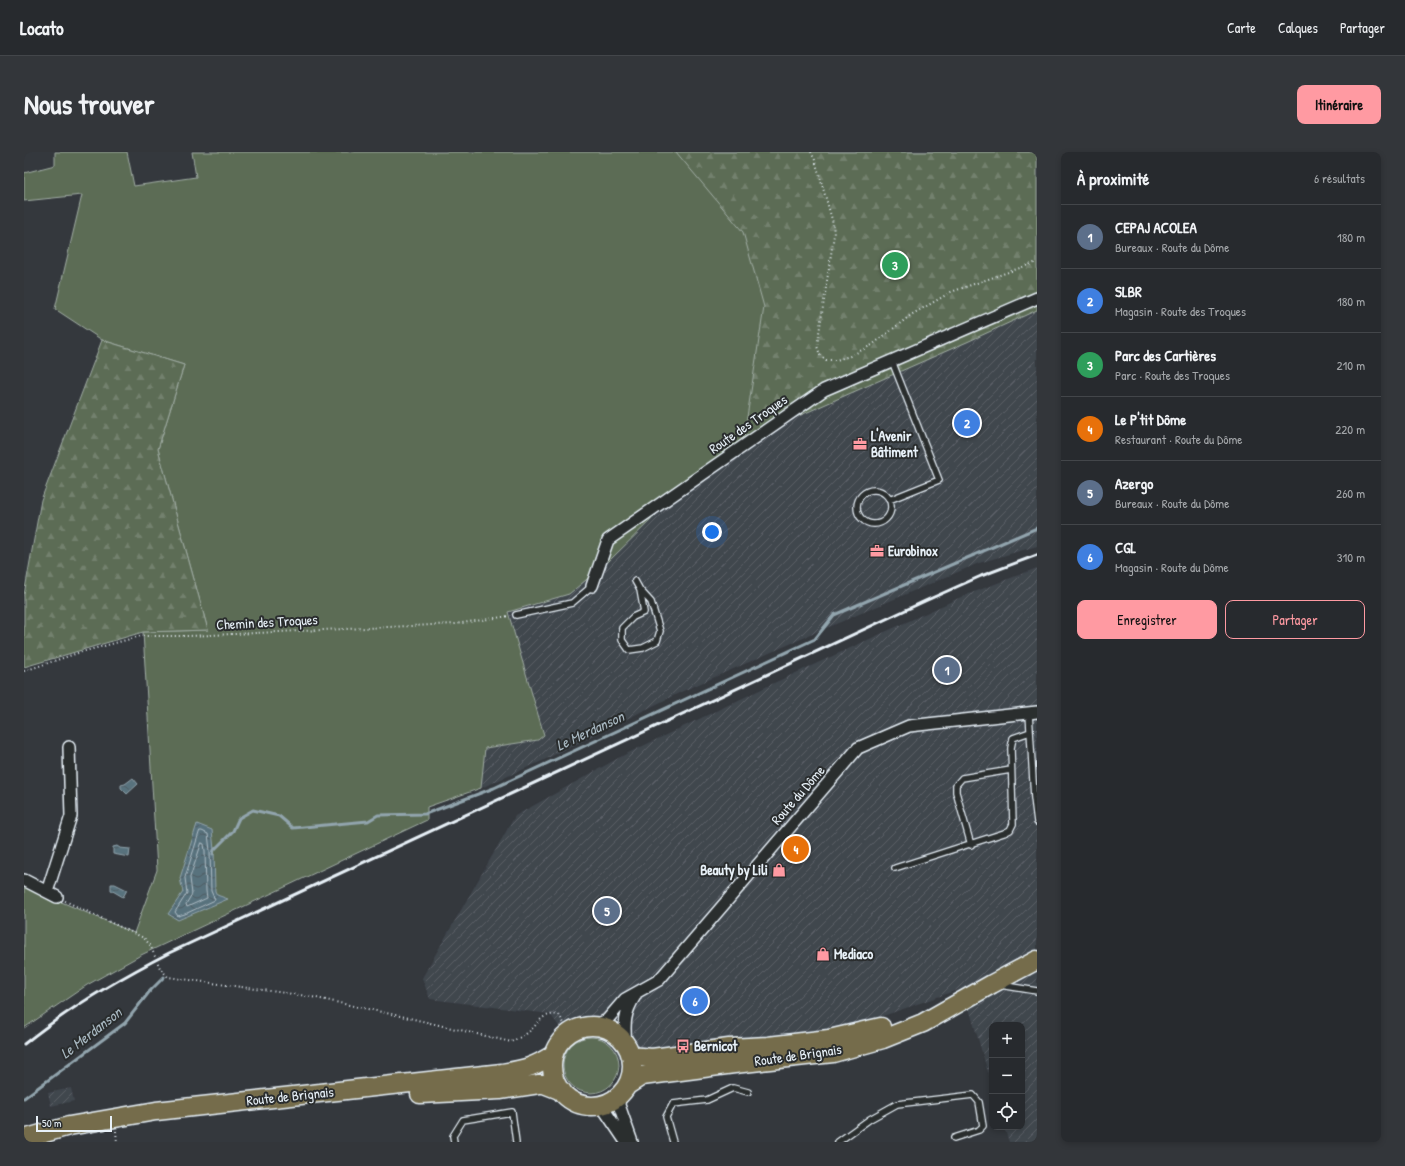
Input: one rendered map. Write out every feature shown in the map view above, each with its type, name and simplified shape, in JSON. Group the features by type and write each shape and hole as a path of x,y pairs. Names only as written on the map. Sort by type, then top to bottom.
{"main road":[{"name":"Route de Brignais","path":"624,1090 642,1076 833,1053 883,1039 923,1023 1037,960"},
{"name":"Route de Brignais","path":"629,1050 652,1058 729,1048 768,1046 830,1039 878,1028 961,1001"},
{"path":"596,1025 608,1028 618,1035 629,1050 632,1066 631,1076 624,1090 611,1101 601,1105 587,1106 574,1102 562,1091 552,1072 552,1061 555,1049 562,1039 572,1031 583,1026 596,1025"},
{"name":"Route de Brignais","path":"24,1139 69,1126 156,1111 502,1073 529,1068 554,1054"},
{"name":"Route de Brignais","path":"53,1142 116,1135 212,1115 436,1093 500,1090 539,1084 544,1084 562,1091"}],"street":[{"name":"Route des Troques","path":"592,586 608,540 824,390 1037,298"},
{"name":"Route du Dôme","path":"596,1025 607,1020 625,999 659,980 858,748 909,726 1033,712"},
{"path":"24,880 52,895 72,816 69,747"},
{"path":"629,1050 624,1028 626,1013 636,994"},
{"path":"624,1090 619,1105 632,1142"},
{"path":"601,1105 626,1142"}],"lane":[{"path":"890,500 939,480 892,361"},
{"path":"870,490 882,492 890,500 891,511 884,521 879,524 874,525 863,521 856,511 857,500 865,492 870,490"},
{"path":"634,580 640,590 651,602 660,631 657,641 643,648 629,650 622,640 622,628 633,617 644,612 640,590"},
{"name":"Route des Troques","path":"516,615 572,603 592,586"},
{"path":"1033,712 1030,732 1037,822"},
{"path":"895,868 1010,830 1013,824 1011,748 1013,738 1030,732"},
{"path":"971,844 956,792 956,785 962,778 1012,770"},
{"path":"992,984 1037,991"},
{"path":"673,1142 666,1117 673,1104 708,1100 733,1088 748,1092"},
{"path":"838,1142 870,1118 897,1104 973,1095 979,1102 983,1126 979,1130 954,1138"},
{"path":"454,1142 453,1136 463,1120 512,1112 516,1142"}],"path":[{"path":"811,152 815,160 833,223 832,249 817,346 820,355 826,360 836,360 850,356 872,345 911,315 951,292 1037,262"},
{"name":"Chemin des Troques","path":"24,671 78,653 141,636 189,636 455,624 516,615"},
{"path":"52,895 144,938 150,945 160,968 168,977 307,996 511,1042 526,1034 540,1020 550,1014 558,1015 565,1025 572,1031"}],"shaded area":[{"path":"1037,307 1037,546 979,563 817,632 683,691 542,761 481,788 485,748 538,740 544,734 508,612 569,594 595,540 745,445 808,412"},
{"path":"1037,568 1037,1142 1009,1142 1005,1130 1025,1130 1025,1022 989,1022 989,1076 963,988 843,1030 669,1047 588,1066 550,1014 430,999 422,978 515,816 622,756 774,683 961,597"},
{"path":"71,1088 74,1101 51,1106 48,1093"}],"green space":[{"path":"55,152 127,152 134,186 196,177 192,152 1037,152 824,390 709,463 609,561 569,594 508,612 544,735 538,740 485,748 481,788 427,807 427,820 141,955 87,985 24,1028 24,886 134,933 157,870 143,632 208,630 158,449 184,365 102,340 55,309 82,195 24,201 24,173 55,165"},
{"path":"676,152 1037,152 1037,310 760,433 743,443 764,307 743,232"},
{"path":"102,340 184,365 158,449 208,630 143,632 24,667 24,595 41,500"},
{"path":"591,1037 602,1039 611,1045 617,1054 619,1065 617,1076 611,1085 602,1091 591,1093 580,1091 571,1085 565,1076 563,1065 565,1054 571,1045 580,1039"}],"water":[{"path":"133,778 138,784 127,794 121,788 121,785"},
{"path":"197,824 212,830 215,891 217,895 228,899 178,920 168,914 183,892 180,878"},
{"path":"117,846 120,848 130,849 129,857 113,854 113,847"},
{"path":"111,884 115,884 127,890 123,897 111,890"}],"waterway":[{"name":"Le Merdanson","path":"213,854 214,850 233,831 239,818 253,810 279,816 293,828 368,821 378,815 425,814 494,788 815,639 834,615 1037,528"},
{"name":"Le Merdanson","path":"24,1098 125,1023 150,991 164,977"}],"railway":[{"path":"24,1044 58,1018 94,995 169,953 925,601 981,576 1037,555"}],"place":[{"name":"Parc des Cartières","path":"895,265"},
{"name":"SLBR","path":"967,423"},
{"name":"L'Avenir Bâtiment","path":"860,444"},
{"name":"Eurobinox","path":"877,551"},
{"name":"CEPAJ ACOLEA","path":"947,670"},
{"name":"Le P'tit Dôme","path":"796,849"},
{"name":"Beauty by Lili","path":"779,870"},
{"name":"Azergo","path":"607,911"},
{"name":"Mediaco","path":"823,954"},
{"name":"CGL","path":"695,1001"},
{"name":"Bernicot","path":"683,1046"}]}
